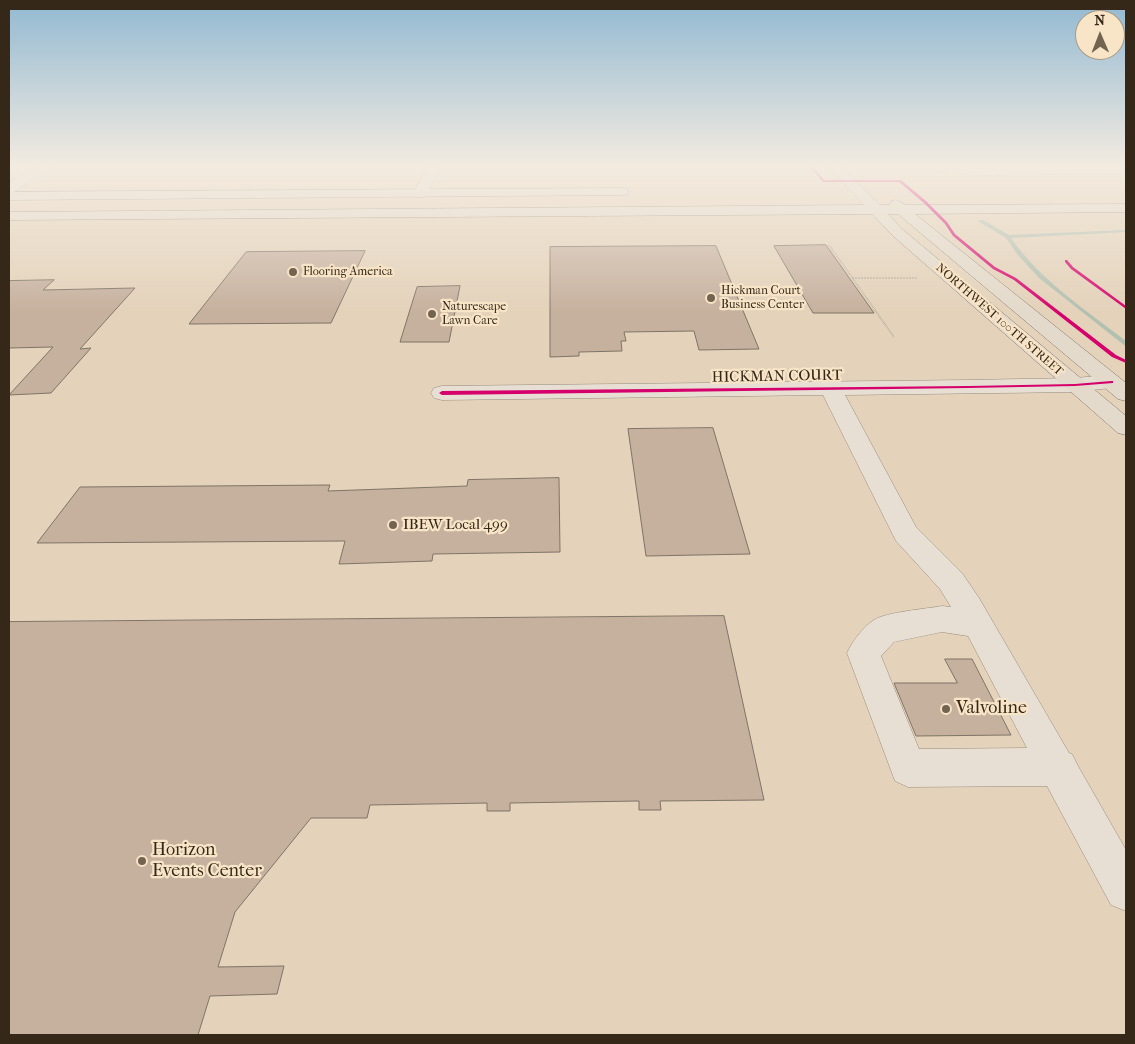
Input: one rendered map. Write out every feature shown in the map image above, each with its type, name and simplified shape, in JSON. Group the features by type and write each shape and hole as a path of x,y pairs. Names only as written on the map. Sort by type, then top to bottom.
{"main road":[{"path":"9,216 49,216"},
{"name":"NORTHWEST 100TH STREET","path":"880,216 1126,428"},
{"name":"NORTHWEST 100TH STREET","path":"909,216 1119,388"}],"street":[{"name":"HICKMAN COURT","path":"442,393 1075,385 1119,388"},
{"path":"831,388 906,534 951,581 978,624 1123,877"},
{"path":"978,624 942,619 885,630 863,653 908,768 1059,767"}],"path":[{"path":"830,245 894,337"},
{"path":"852,278 923,278"}],"building":[{"path":"826,245 874,313 813,313 774,246"},
{"path":"716,246 759,349 699,350 694,331 624,332 626,341 621,341 622,351 579,352 579,356 550,357 550,247"},
{"name":"Flooring America","path":"365,251 331,323 189,324 246,252"},
{"path":"54,280 43,290 135,288 80,349 91,348 51,393 9,395 53,347 9,348 9,281"},
{"name":"Naturescape Lawn Care","path":"460,286 449,342 400,342 417,287"},
{"path":"713,428 750,554 646,556 628,429"},
{"path":"559,478 560,552 433,554 432,561 339,564 345,541 37,543 80,487 330,485 328,491 467,486 468,480"},
{"name":"Horizon Events Center","path":"724,616 764,800 660,801 661,810 639,810 639,801 510,803 510,811 487,811 487,803 370,805 367,818 311,818 235,912 218,967 284,966 277,994 210,996 198,1035 9,1035 9,622"},
{"name":"Valvoline","path":"945,659 972,659 1011,735 916,736 894,683 957,683"}],"waterway":[{"path":"981,221 1008,237"},
{"path":"1008,237 1126,231"},
{"path":"1008,237 1019,253 1041,277 1126,344"}],"cycle path":[{"path":"939,216 954,235 994,268 1015,279 1114,356 1126,362"},
{"path":"1066,261 1072,268 1126,308"},
{"path":"442,393 968,387 1075,385 1111,382"}],"place":[{"name":"Flooring America","path":"293,272"},
{"name":"Hickman Court Business Center","path":"711,298"},
{"name":"Naturescape Lawn Care","path":"432,314"},
{"name":"IBEW Local 499","path":"393,525"},
{"name":"Valvoline","path":"946,709"},
{"name":"Horizon Events Center","path":"142,861"}]}
